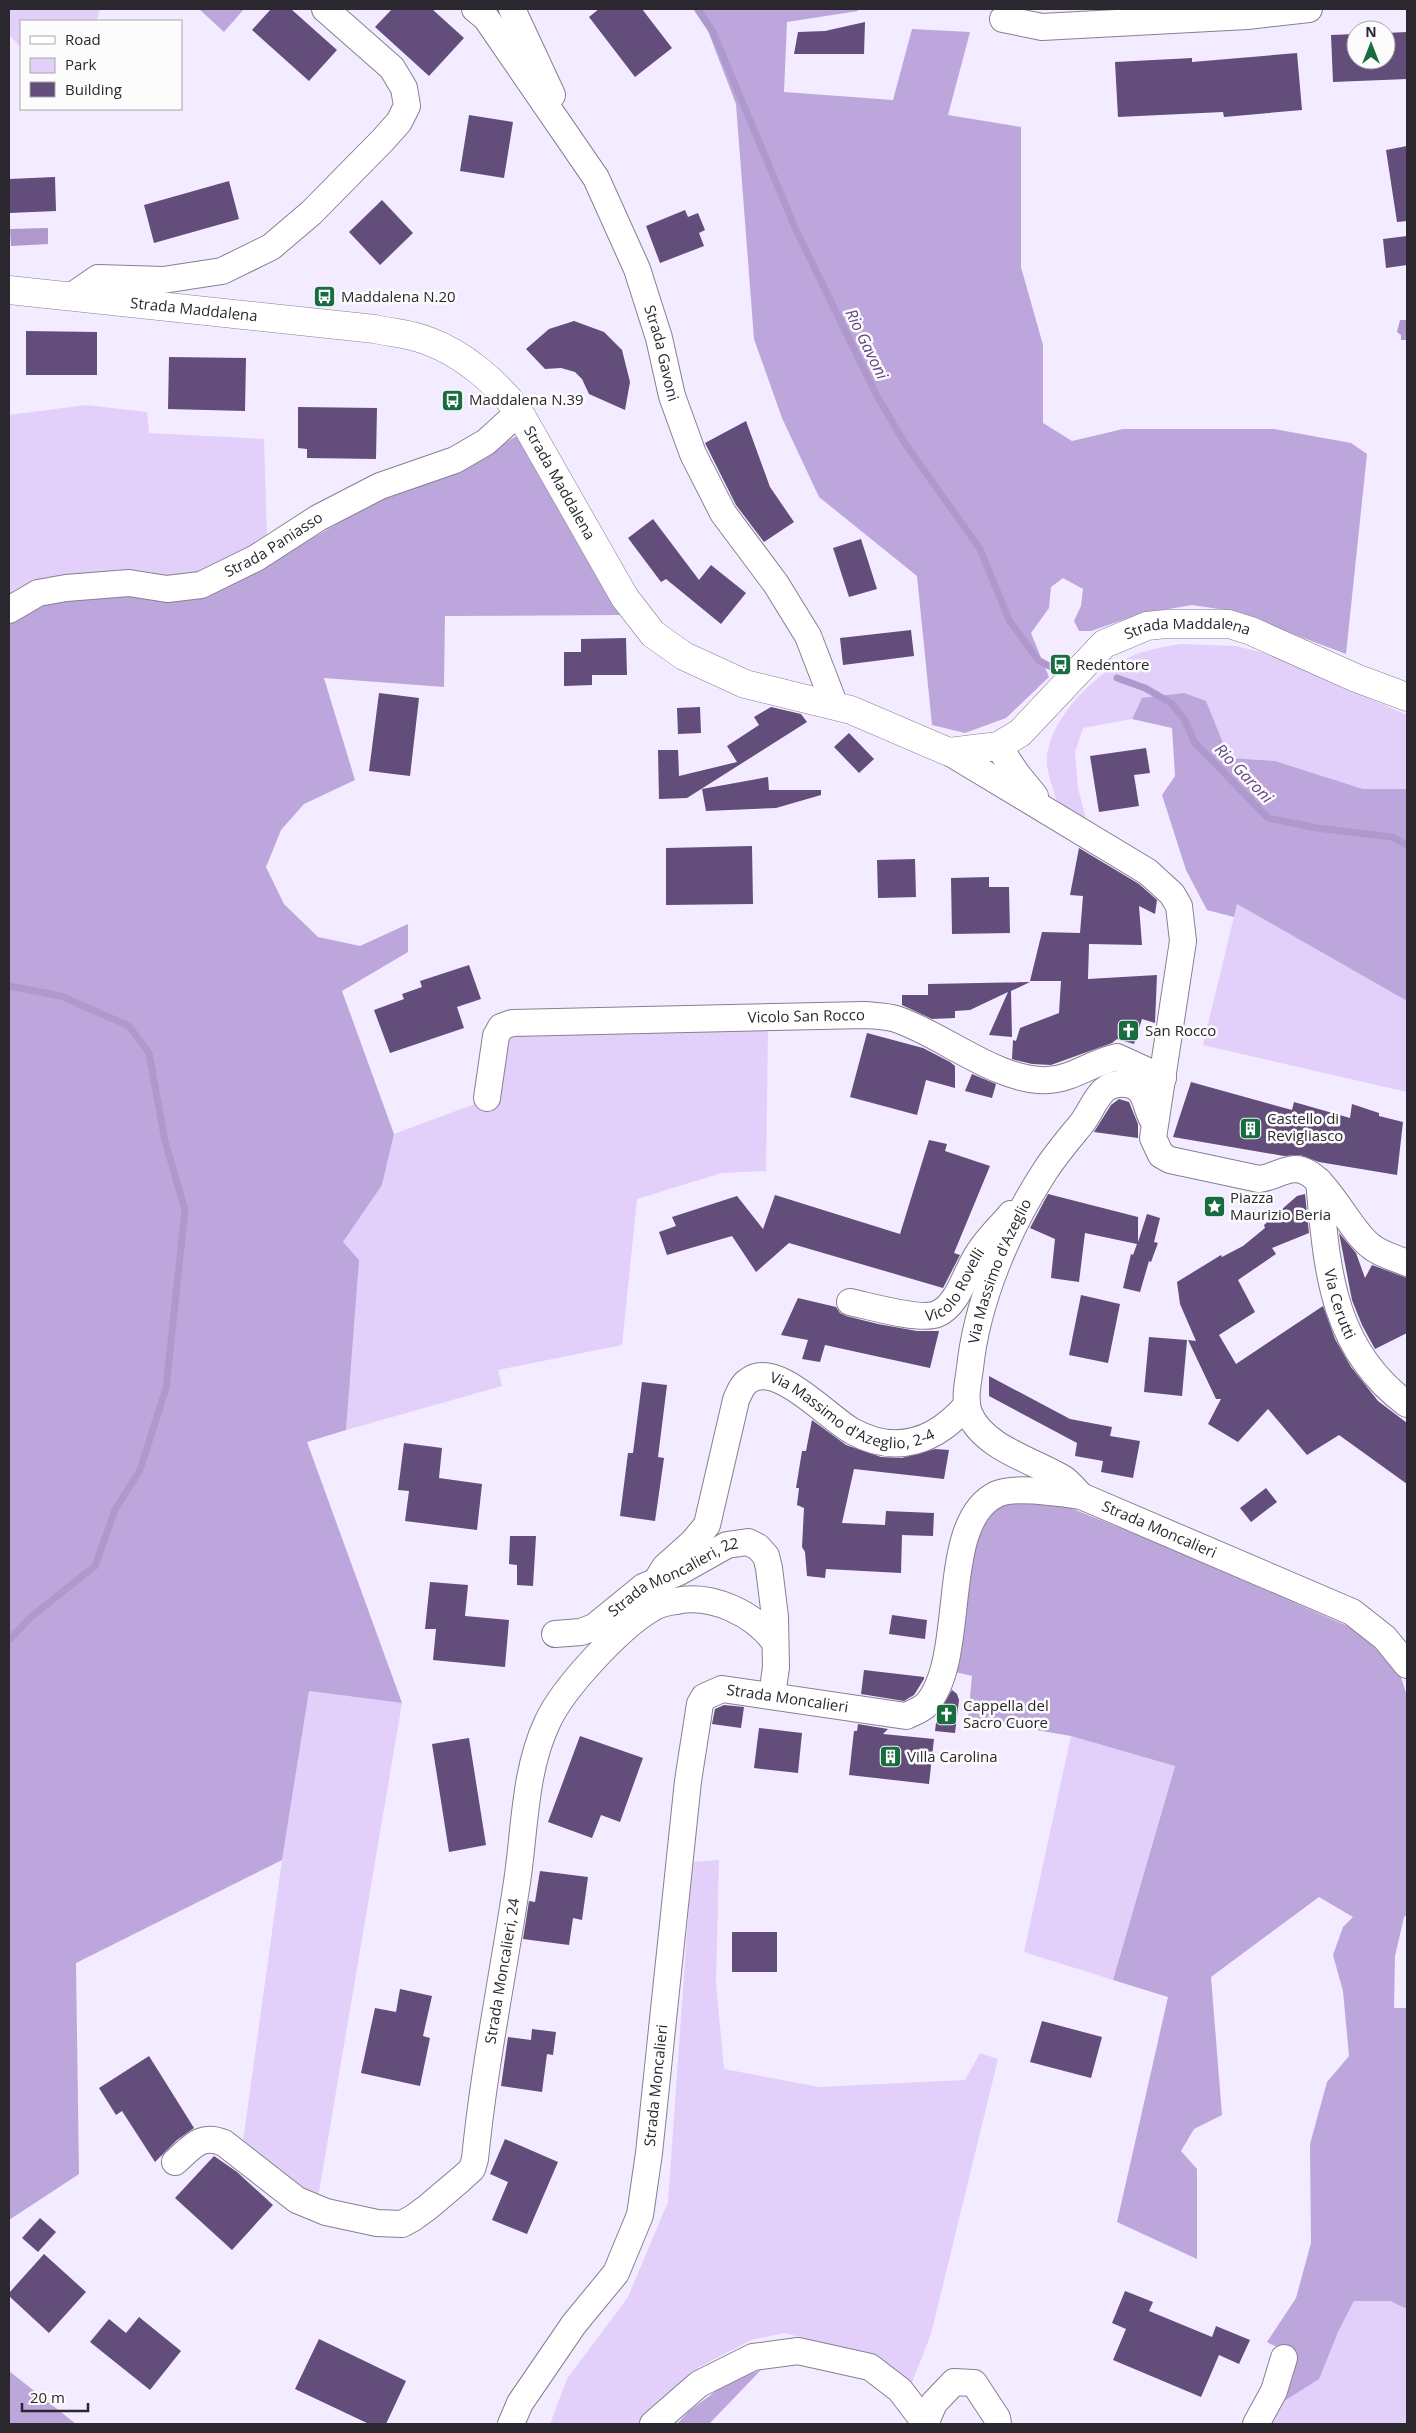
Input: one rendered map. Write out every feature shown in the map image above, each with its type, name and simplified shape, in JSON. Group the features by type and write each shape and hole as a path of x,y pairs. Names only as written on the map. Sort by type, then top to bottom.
{"street":[{"name":"Strada Maddalena","path":"72,296 98,278 163,280 222,271 271,247 311,213 399,122 407,106 404,88 392,68 325,9"},
{"name":"Strada Gavoni","path":"475,9 486,18 596,178 626,242 659,338 672,396 693,454 723,513 776,584 808,636 835,706"},
{"path":"512,9 552,96 554,116"},
{"path":"1003,19 1042,27 1247,16 1309,9"},
{"name":"Strada Maddalena","path":"9,290 375,329 428,340 469,362 508,397 519,412 624,598 653,634 684,656 745,684 851,710 949,752 1148,872 1172,894 1179,906 1183,941 1155,1128"},
{"name":"Strada Paniasso","path":"9,610 38,592 66,588 129,583 167,589 201,585 256,558 318,518 380,486 455,460 486,442 519,412"},
{"name":"Strada Maddalena","path":"949,752 998,746 1020,733 1104,644 1124,634 1147,626 1187,623 1229,624 1251,631 1356,678 1407,697"},
{"name":"Strada Maddalena","path":"998,746 1017,774 1052,813"},
{"name":"Vicolo San Rocco","path":"487,1098 496,1036 501,1027 512,1023 866,1015 894,1018 912,1025 990,1065 1029,1080 1060,1078 1116,1057 1163,1078"},
{"name":"Via Massimo d'Azeglio","path":"1081,1496 1065,1480 1020,1457 992,1439 976,1425 968,1405 971,1356 987,1286 1032,1192 1046,1169 1087,1116 1099,1094 1107,1087 1125,1083 1136,1086 1144,1095 1149,1116 1155,1128"},
{"path":"1155,1128 1156,1147 1160,1155 1170,1160 1259,1179 1271,1178 1292,1169 1302,1170 1314,1178 1372,1248 1407,1263"},
{"name":"Via Cerutti","path":"1314,1178 1338,1310 1344,1326 1371,1371 1388,1390 1407,1404"},
{"name":"Vicolo Rovelli","path":"850,1302 895,1312 918,1315 937,1314 952,1302 979,1251 1032,1192"},
{"name":"Via Massimo d'Azeglio, 2-4","path":"655,1583 665,1567 694,1542 707,1525 736,1400 746,1382 753,1378 767,1375 775,1378 790,1386 853,1432 885,1442 923,1440 949,1424 968,1405"},
{"name":"Strada Moncalieri","path":"511,2424 520,2403 574,2324 616,2273 640,2215 649,2153 686,1800 700,1704 704,1697 722,1689 906,1716 926,1705 940,1678 950,1638 960,1561 967,1528 982,1505 998,1494 1016,1491 1047,1491 1081,1496 1352,1612 1407,1657"},
{"name":"Strada Moncalieri, 22","path":"555,1634 581,1632 594,1627 638,1591 693,1565 727,1545 748,1542 758,1547 766,1556 769,1568 775,1617 776,1667 772,1696"},
{"name":"Strada Moncalieri, 24","path":"175,2162 198,2142 206,2138 215,2139 224,2143 297,2200 326,2212 357,2220 402,2224 428,2208 472,2168 475,2159 485,2081 522,1849 531,1774 548,1721 570,1688 608,1645 639,1617 665,1603 696,1598 713,1601 748,1618 765,1629 775,1642"},
{"path":"652,2424 700,2384 753,2358 798,2351 870,2367 900,2390 926,2423 934,2403 954,2382 974,2383 997,2418 998,2424"},
{"path":"1256,2424 1274,2390 1284,2358"}],"green space":[{"path":"9,9 100,9 97,20 20,20 20,46 9,35"},
{"path":"86,405 147,412 149,433 264,439 267,540 209,572 9,601 9,415"},
{"path":"1181,644 1236,646 1268,654 1407,715 1407,789 1363,789 1275,761 1228,758 1206,702 1142,698 1132,719 1083,728 1075,752 1078,788 1087,823 1057,807 1047,759 1050,743 1056,728 1066,712 1090,685 1118,664 1144,652"},
{"path":"1237,904 1407,1001 1407,1092 1203,1045"},
{"path":"768,1030 766,1171 722,1173 637,1199 622,1345 498,1370 502,1386 346,1430 349,1371 343,1242 382,1185 394,1134 472,1105 497,1101 510,1036"},
{"path":"309,1691 402,1703 318,2198 297,2189 243,2141 282,1860"},
{"path":"1071,1736 1175,1765 1113,1980 1024,1952"},
{"path":"719,1860 716,1983 724,2069 819,2087 965,2080 980,2053 998,2059 931,2334 911,2385 839,2347 784,2333 751,2340 699,2367 642,2424 550,2424 567,2379 628,2297 668,2202 692,1862"},
{"path":"1354,2301 1390,2301 1407,2309 1407,2424 1262,2424 1338,2332"}],"shaded area":[{"path":"199,9 244,9 224,32"},
{"path":"693,9 858,9 858,11 787,22 784,92 893,100 912,29 970,32 948,115 1021,127 1021,267 1043,345 1043,423 1072,441 1123,429 1274,429 1351,443 1367,454 1346,654 1232,611 1192,605 1140,614 1091,631 1079,631 1074,621 1081,606 1083,589 1063,578 1051,587 1049,608 1031,633 1049,677 1006,718 965,733 932,725 917,576 819,497 782,418 754,339 736,104 708,31"},
{"path":"48,228 48,244 11,246 10,229"},
{"path":"1400,320 1407,320 1407,340 1401,340 1401,335 1397,332"},
{"path":"518,435 620,615 445,616 444,687 324,678 355,780 304,804 281,830 266,867 284,904 318,937 360,946 408,924 408,952 342,991 394,1134 382,1185 343,1242 359,1260 346,1430 307,1442 402,1703 309,1691 282,1860 76,1963 79,2174 9,2220 9,624 49,603 131,595 268,564 385,496 468,465"},
{"path":"1184,693 1206,701 1229,758 1275,761 1363,789 1407,789 1407,1001 1237,904 1234,917 1207,910 1186,870 1162,795 1175,776 1172,728 1132,719 1142,698"},
{"path":"1005,1501 1056,1502 1162,1545 1352,1628 1379,1651 1401,1677 1407,1696 1407,1914 1404,1917 1395,1956 1394,2008 1407,2008 1407,2309 1390,2301 1354,2301 1338,2332 1319,2379 1270,2410 1292,2355 1267,2342 1296,2298 1311,2243 1310,2144 1327,2082 1349,2056 1343,1991 1333,1955 1343,1927 1353,1917 1319,1897 1211,1977 1222,2115 1194,2129 1181,2151 1197,2169 1197,2259 1117,2222 1168,1997 1113,1980 1175,1766 1071,1736 968,1718 972,1676 951,1671 973,1531"},
{"path":"761,2370 709,2424 677,2424 689,2411 731,2380"},
{"path":"9,2371 76,2424 9,2424"}],"building":[{"path":"271,9 291,9 337,50 309,81 252,30"},
{"path":"392,9 432,9 464,38 429,76 375,27"},
{"path":"599,9 642,9 672,48 635,77 589,17"},
{"path":"865,22 864,54 794,54 798,32 825,31"},
{"path":"1407,32 1407,79 1333,82 1331,35 1346,34 1346,70 1396,70 1396,33"},
{"path":"1297,53 1302,110 1224,117 1223,112 1118,117 1115,62 1192,58 1192,62"},
{"path":"469,115 513,122 504,178 460,171"},
{"path":"1407,146 1407,221 1397,222 1386,150"},
{"path":"55,177 56,211 9,213 9,179"},
{"path":"229,181 239,219 154,243 144,205"},
{"path":"382,200 413,233 380,265 349,232"},
{"path":"685,210 688,217 698,213 705,230 699,233 704,246 660,263 646,226"},
{"path":"1407,236 1407,265 1386,268 1383,239"},
{"path":"574,321 604,332 622,350 630,382 625,410 589,394 582,379 575,372 561,368 545,369 526,349 549,329"},
{"path":"26,331 97,332 97,375 26,375"},
{"path":"169,357 246,358 245,411 168,409"},
{"path":"298,407 377,408 376,459 307,458 307,449 298,448"},
{"path":"746,421 770,487 794,522 764,542 736,505 705,443"},
{"path":"653,519 699,580 711,565 746,593 721,624 666,579 661,582 628,538"},
{"path":"861,539 877,589 849,597 833,548"},
{"path":"911,630 914,656 843,665 840,638"},
{"path":"626,638 627,675 592,675 592,685 564,686 564,652 581,652 581,639"},
{"path":"379,693 419,698 410,776 369,771"},
{"path":"700,707 701,733 678,734 677,708"},
{"path":"771,707 801,714 807,722 687,798 659,799 658,750 678,750 679,776 737,762 727,746 759,725 754,717"},
{"path":"849,733 874,759 859,773 834,747"},
{"path":"1146,748 1150,773 1134,775 1139,806 1099,812 1090,756"},
{"path":"768,777 769,790 821,790 821,795 776,808 706,811 702,789"},
{"path":"752,846 753,904 666,905 666,848"},
{"path":"1079,848 1139,884 1157,900 1155,914 1139,906 1142,945 1089,944 1088,979 1157,975 1155,1023 1142,1019 1134,1044 1117,1039 1112,1043 1051,1065 1032,1064 1015,1060 1012,1059 1013,1040 1016,1041 1020,1028 1059,1013 1061,981 1030,981 1042,932 1080,933 1083,896 1070,895"},
{"path":"915,859 916,897 878,898 877,860"},
{"path":"989,877 989,887 1009,887 1010,933 952,934 951,878"},
{"path":"469,965 481,999 457,1007 464,1028 390,1053 374,1010 404,999 402,994 422,987 420,981"},
{"path":"1030,982 1011,991 1012,1037 989,1035 1008,992 970,1010 955,1011 955,1018 932,1019 902,1005 902,995 928,995 928,984"},
{"path":"867,1033 923,1048 950,1062 955,1066 955,1088 926,1080 917,1115 850,1097"},
{"path":"972,1074 996,1084 992,1098 965,1091"},
{"name":"Castello di Revigliasco","path":"1191,1082 1292,1110 1294,1102 1350,1118 1352,1104 1379,1113 1379,1116 1403,1122 1397,1175 1319,1162 1300,1155 1284,1156 1173,1137"},
{"path":"1119,1099 1129,1102 1138,1124 1138,1138 1094,1132 1111,1105"},
{"path":"929,1140 947,1144 945,1151 990,1166 954,1253 960,1255 943,1288 789,1243 756,1272 732,1236 667,1255 659,1232 676,1226 672,1217 737,1196 763,1229 775,1195 900,1234"},
{"path":"1048,1194 1138,1217 1138,1242 1147,1214 1160,1218 1154,1242 1158,1243 1151,1262 1149,1261 1140,1292 1123,1288 1131,1254 1133,1255 1137,1244 1085,1233 1079,1282 1051,1278 1055,1239 1030,1228"},
{"path":"1305,1194 1309,1233 1272,1248 1276,1254 1238,1280 1255,1312 1219,1335 1236,1364 1323,1306 1335,1339 1351,1367 1378,1401 1407,1423 1407,1484 1339,1435 1307,1455 1268,1409 1238,1442 1208,1424 1221,1399 1216,1399 1188,1340 1196,1341 1180,1304 1177,1282 1221,1255 1222,1257 1243,1246 1265,1228 1264,1225 1297,1196"},
{"path":"1339,1233 1356,1253 1365,1278 1372,1265 1407,1278 1407,1333 1375,1349 1362,1325 1352,1300"},
{"path":"1081,1295 1120,1304 1108,1363 1069,1355"},
{"path":"798,1298 836,1307 840,1313 846,1316 878,1324 917,1331 939,1331 930,1368 825,1345 820,1362 802,1359 808,1340 781,1335"},
{"path":"1149,1337 1187,1340 1182,1396 1144,1392"},
{"path":"989,1376 1070,1419 1112,1427 1110,1436 1140,1441 1133,1478 1101,1472 1103,1461 1075,1456 1077,1443 989,1396"},
{"path":"642,1382 667,1385 658,1457 664,1458 655,1521 620,1516 628,1453 633,1453"},
{"path":"812,1420 846,1445 881,1457 902,1458 935,1449 949,1450 944,1479 854,1469 842,1523 885,1525 886,1511 934,1513 933,1536 902,1535 901,1573 826,1569 825,1578 807,1576 805,1552 802,1547 804,1508 797,1505 799,1488 796,1488 802,1451 806,1451"},
{"path":"404,1443 442,1448 439,1478 482,1484 477,1530 405,1521 409,1491 398,1490"},
{"path":"1266,1488 1277,1502 1251,1522 1240,1508"},
{"path":"510,1536 536,1536 533,1586 517,1585 517,1565 509,1564"},
{"path":"430,1582 468,1585 465,1616 509,1620 505,1667 433,1660 436,1629 425,1629"},
{"path":"892,1615 927,1620 925,1639 889,1634"},
{"path":"864,1670 924,1677 924,1679 914,1695 904,1701 861,1694"},
{"name":"Cappella del Sacro Cuore","path":"952,1690 957,1694 959,1700 955,1733 935,1731 937,1715"},
{"path":"724,1705 744,1707 741,1728 712,1724 715,1709"},
{"name":"Villa Carolina","path":"858,1724 888,1729 883,1734 934,1739 929,1784 849,1775 854,1731 857,1731"},
{"path":"759,1728 802,1733 798,1773 754,1768"},
{"path":"580,1736 643,1758 620,1822 601,1815 592,1838 548,1822"},
{"path":"469,1738 486,1845 449,1852 432,1744"},
{"path":"540,1871 588,1877 582,1920 573,1918 569,1945 523,1939 529,1901 535,1902"},
{"path":"732,1932 777,1932 777,1972 732,1972"},
{"path":"400,1989 432,1996 423,2036 430,2038 420,2086 361,2073 375,2008 396,2012"},
{"path":"1042,2021 1102,2037 1091,2078 1030,2062"},
{"path":"532,2029 556,2032 553,2055 547,2054 542,2092 501,2086 508,2037 531,2040"},
{"path":"149,2056 194,2128 177,2140 155,2162 122,2111 116,2115 99,2088"},
{"path":"505,2139 558,2162 527,2234 492,2220 508,2182 490,2174"},
{"path":"214,2156 237,2172 273,2205 232,2250 175,2198"},
{"path":"40,2218 56,2232 38,2252 22,2238"},
{"path":"44,2254 86,2292 49,2333 9,2296 9,2293"},
{"path":"1125,2291 1153,2302 1149,2311 1212,2337 1216,2326 1250,2340 1239,2364 1219,2355 1201,2397 1113,2360 1126,2329 1112,2323"},
{"path":"139,2317 181,2351 150,2390 90,2342 109,2319 126,2333"},
{"path":"319,2339 406,2381 386,2424 369,2424 295,2389"}],"waterway":[{"name":"Rio Gavoni","path":"698,9 713,32 796,230 876,394 904,442 980,549 1009,620 1038,660 1051,667"},
{"name":"Rio Garoni","path":"1117,678 1145,688 1171,703 1184,719 1195,743 1268,818 1317,828 1392,837 1407,845"},
{"path":"9,986 61,996 129,1026 149,1053 165,1141 185,1210 166,1388 140,1470 115,1510 95,1566 31,1617 9,1640"}],"place":[{"name":"Maddalena N.20","path":"325,297"},
{"name":"Maddalena N.39","path":"453,400"},
{"name":"Redentore","path":"1060,665"},
{"name":"San Rocco","path":"1129,1031"},
{"name":"Castello di Revigliasco","path":"1251,1128"},
{"name":"Piazza Maurizio Beria","path":"1214,1207"},
{"name":"Cappella del Sacro Cuore","path":"947,1715"},
{"name":"Villa Carolina","path":"891,1757"}]}
